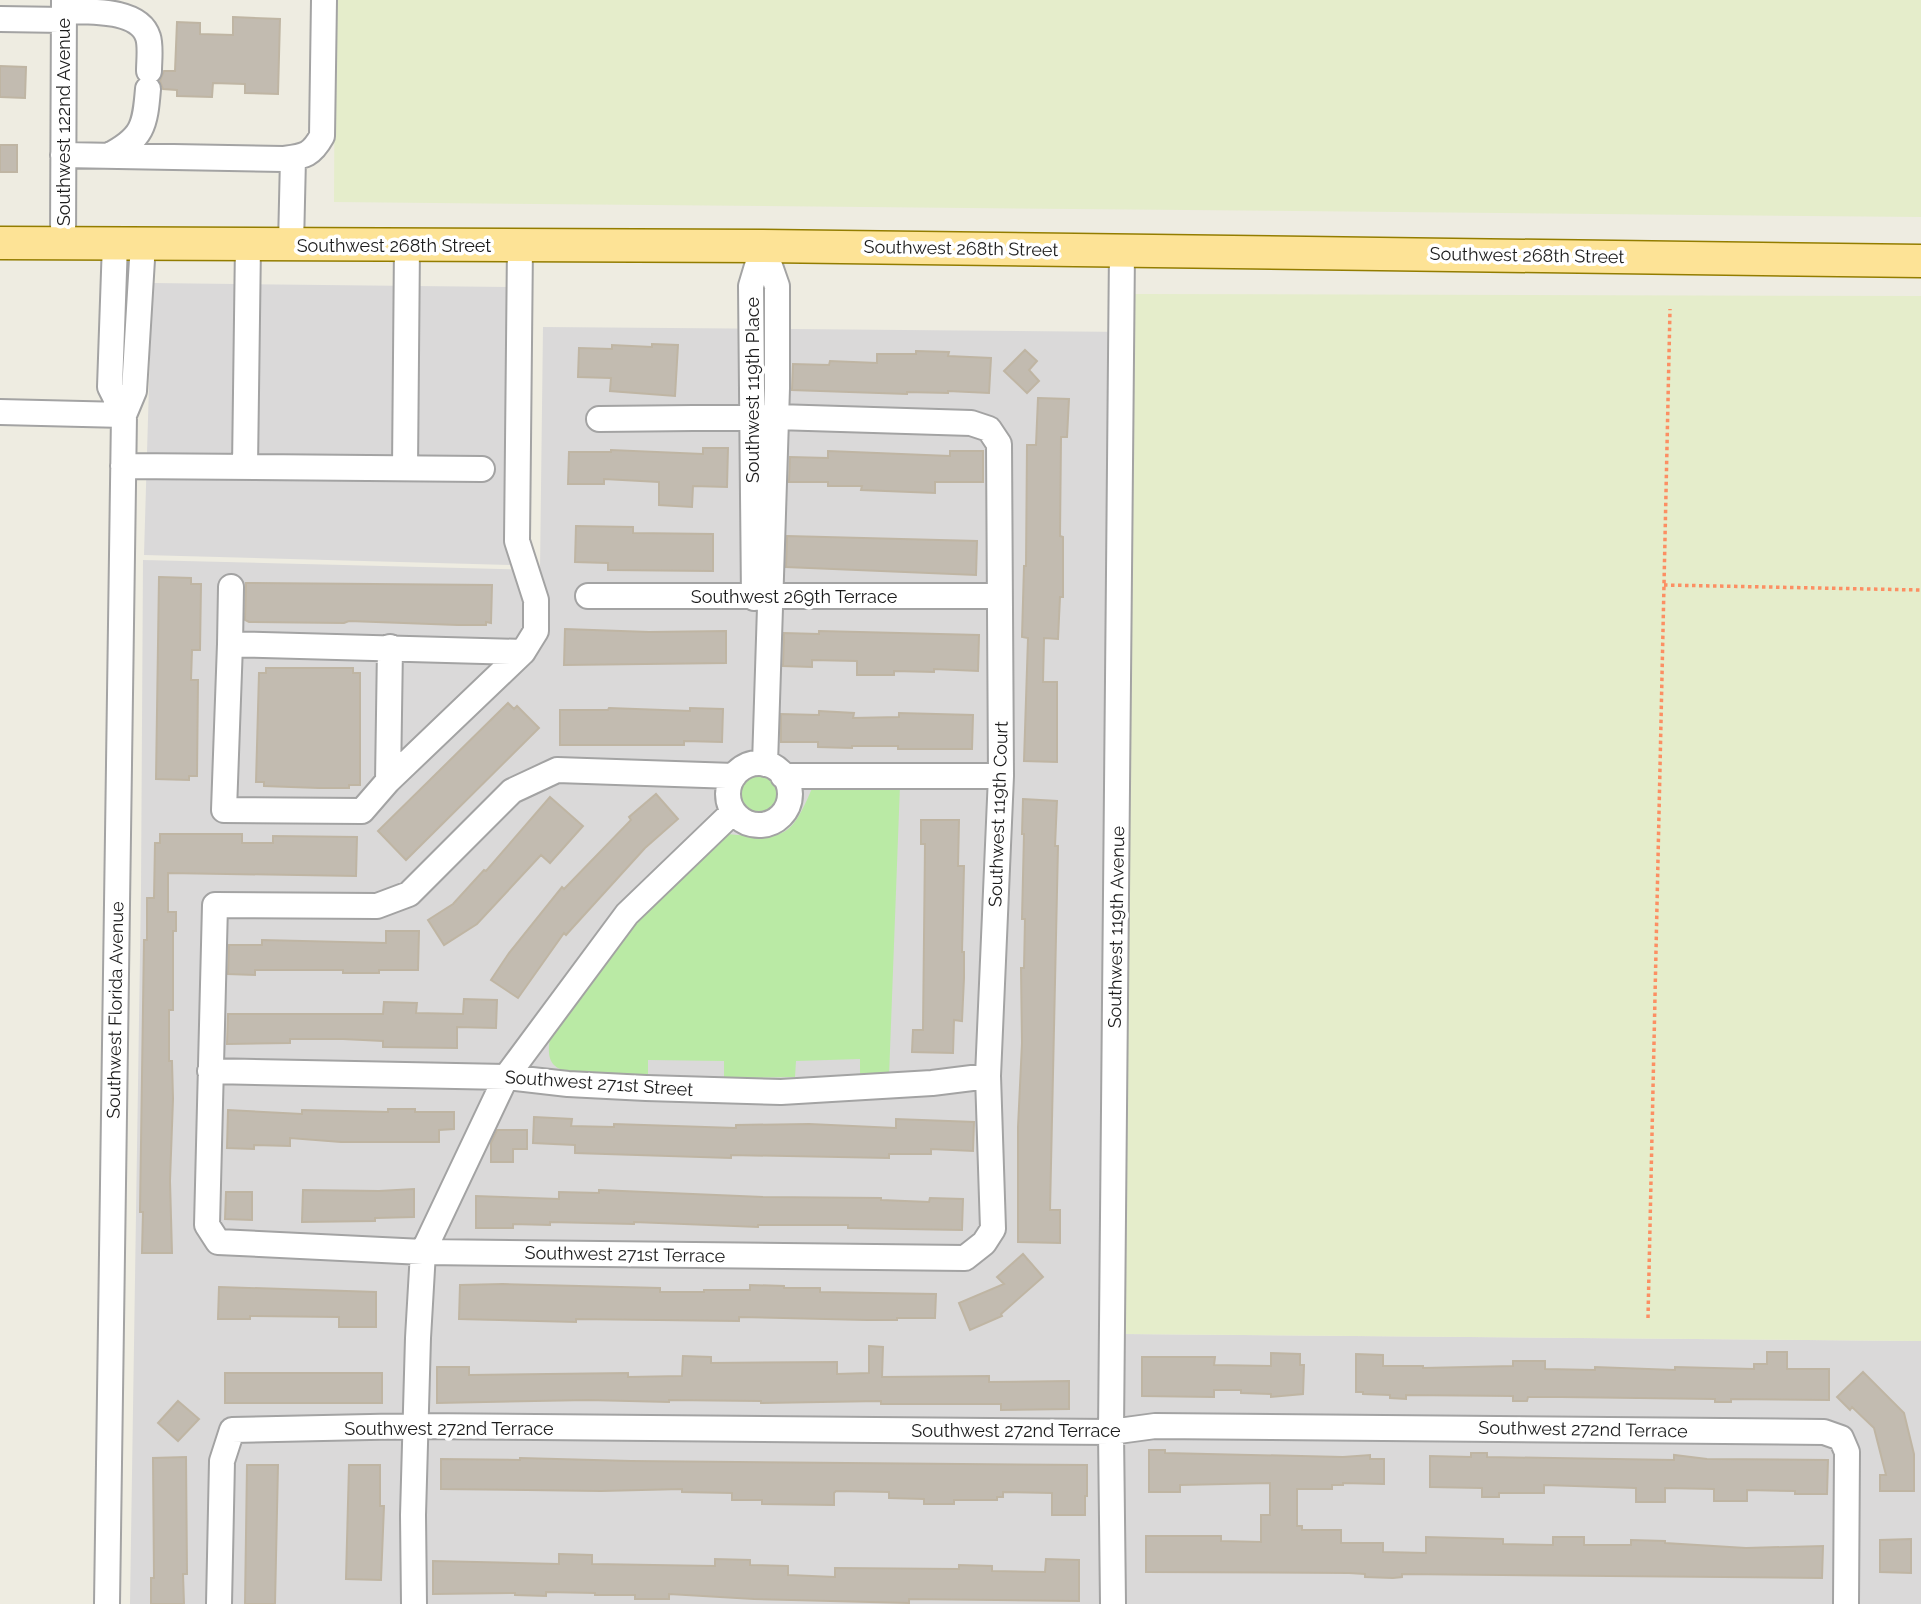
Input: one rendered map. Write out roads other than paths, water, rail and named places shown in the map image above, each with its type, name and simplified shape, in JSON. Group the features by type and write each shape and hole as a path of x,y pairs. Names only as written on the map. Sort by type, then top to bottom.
{"main road":[{"name":"Southwest 268th Street","path":"0,243 763,246 1921,261"}],"street":[{"path":"64,155 300,157 316,148 322,136 324,0"},
{"path":"0,19 64,10 121,15 139,24 148,37 146,118 139,135 108,156"},
{"name":"Southwest 122nd Avenue","path":"63,243 64,10"},
{"path":"291,245 300,157"},
{"name":"Southwest Florida Avenue","path":"107,1604 124,415 134,391 129,243"},
{"path":"245,467 248,244"},
{"path":"405,468 407,245"},
{"path":"231,587 224,810 362,811 388,781 523,652 536,631 536,600 517,541 520,246"},
{"name":"Southwest 119th Place","path":"759,770 764,417 778,374 778,286 763,246"},
{"name":"Southwest 119th Place","path":"763,246 751,286 751,374 764,417"},
{"name":"Southwest 119th Avenue","path":"1113,1604 1111,1432 1122,250"},
{"path":"751,374 778,374"},
{"path":"0,412 124,415"},
{"path":"599,419 764,417"},
{"name":"Southwest 119th Court","path":"764,417 971,423 989,429 999,444 1001,776 988,1076 992,1203"},
{"path":"123,466 482,469"},
{"name":"Southwest 269th Terrace","path":"588,596 999,596"},
{"path":"230,644 523,652"},
{"path":"388,781 390,647"},
{"path":"210,1071 215,905 377,905 409,894 512,791 557,769 759,770 1001,776"},
{"path":"759,770 788,784 789,804 777,820 768,824 749,824 733,812 727,794 759,770"},
{"path":"414,1604 413,1515 423,1252 506,1076 627,914 733,812"},
{"name":"Southwest 271st Street","path":"210,1071 506,1076 568,1084 633,1088 781,1092 932,1083 988,1076"},
{"name":"Southwest 271st Terrace","path":"210,1071 207,1225 218,1242 423,1252 965,1258 984,1243 993,1229 992,1203"},
{"name":"Southwest 272nd Terrace","path":"219,1604 222,1461 232,1430 416,1426 1111,1432 1156,1426 1183,1426 1824,1432 1841,1438 1847,1452 1846,1604"}]}
